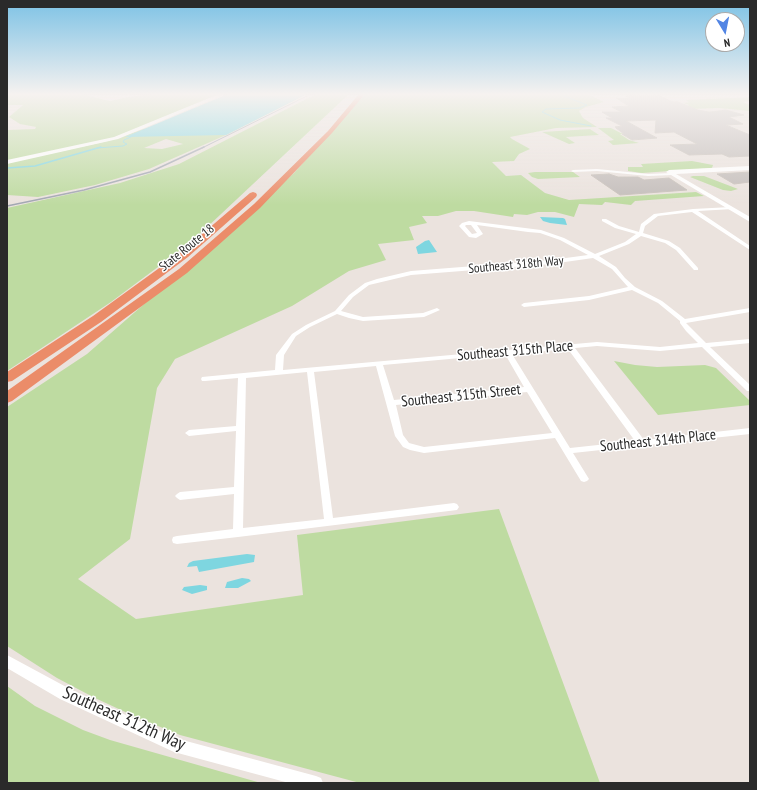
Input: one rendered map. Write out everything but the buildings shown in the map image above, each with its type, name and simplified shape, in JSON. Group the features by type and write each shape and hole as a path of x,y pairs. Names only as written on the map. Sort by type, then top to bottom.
{"highway":[{"name":"State Route 18","path":"7,378 97,319 184,255 244,203 316,131"},
{"name":"State Route 18","path":"7,398 183,271 257,206 331,131"}],"main road":[{"path":"7,162 116,138 133,131"},
{"path":"670,173 750,168"},
{"path":"670,173 750,220"}],"street":[{"path":"573,171 597,170 636,173 670,173"},
{"name":"Southeast 318th Way","path":"337,312 342,304 360,288 387,277 411,273 552,262 594,256 627,244 641,233 643,225 656,215 667,212 729,207"},
{"path":"693,210 750,248"},
{"path":"604,220 617,227 670,243 696,269"},
{"path":"473,224 546,234 562,239 612,266 633,288 660,302 684,320 685,326 704,346 750,389"},
{"path":"524,305 589,298 633,288"},
{"path":"279,372 280,355 287,343 301,330 337,312 363,320 424,315 437,310"},
{"path":"684,320 750,310"},
{"name":"Southeast 315th Place","path":"205,378 570,346 605,344 652,349 704,346 750,341"},
{"path":"570,346 641,442"},
{"path":"507,352 584,479"},
{"path":"379,363 399,436 406,445 413,448 424,450 557,435"},
{"path":"310,369 329,522"},
{"path":"238,533 242,375"},
{"name":"Southeast 315th Street","path":"391,403 530,389"},
{"path":"189,433 241,428"},
{"name":"Southeast 314th Place","path":"567,451 750,431"},
{"path":"180,496 239,490"},
{"path":"177,540 454,507"},
{"name":"Southeast 312th Way","path":"7,661 65,694 174,744 316,783"}],"green space":[{"path":"7,131 130,131 113,138 7,161"},
{"path":"138,131 234,131 149,169 95,185 38,197 7,195 7,163 108,141","holes":["166,139 183,144 162,149 144,148"]},
{"path":"244,131 310,131 204,230 174,255 111,302 7,371 7,208 120,183 179,164"},
{"path":"332,131 541,131 510,137 530,149 519,154 514,161 492,162 506,176 521,175 545,193 569,200 696,192 704,196 635,201 631,205 605,202 602,205 579,204 574,217 555,212 538,212 527,215 514,214 513,217 474,211 456,211 438,216 422,216 427,223 409,227 414,240 378,244 386,260 349,271 292,306 175,359 157,388 130,539 78,579 136,619 303,595 297,535 499,509 600,783 360,783 180,735 95,698 57,678 7,646 7,407 87,354 294,173"},
{"path":"593,131 599,135 566,137 575,143 569,144 542,132"},
{"path":"602,131 617,131 623,134 620,134 629,140 639,143 613,145 608,141 614,140"},
{"path":"692,161 713,165 712,168 642,173 628,171 628,167 643,167 641,164"},
{"path":"573,172 580,177 538,179 532,177 528,173"},
{"path":"704,176 738,189 731,191 723,190 690,177"},
{"path":"614,361 657,367 705,365 716,368 750,401 750,405 658,415"},
{"path":"7,686 35,706 83,730 110,740 261,783 7,783"}],"water":[{"path":"140,131 234,131 226,135 125,137"},
{"path":"540,217 563,218 565,219 567,225 543,221"},
{"path":"429,240 437,252 418,254 416,247"},
{"path":"247,554 255,555 254,562 199,572 197,566 187,567 189,563 193,561"},
{"path":"242,578 249,579 251,581 238,588 225,588 227,582"},
{"path":"200,585 207,586 207,590 192,594 182,590 184,587"}],"waterway":[{"path":"98,148 123,146 127,144 123,142 124,140 133,136"},
{"path":"7,168 35,166 98,148"}],"railway":[{"path":"202,148 237,131"},
{"path":"7,206 84,190 150,172 204,147"}]}
